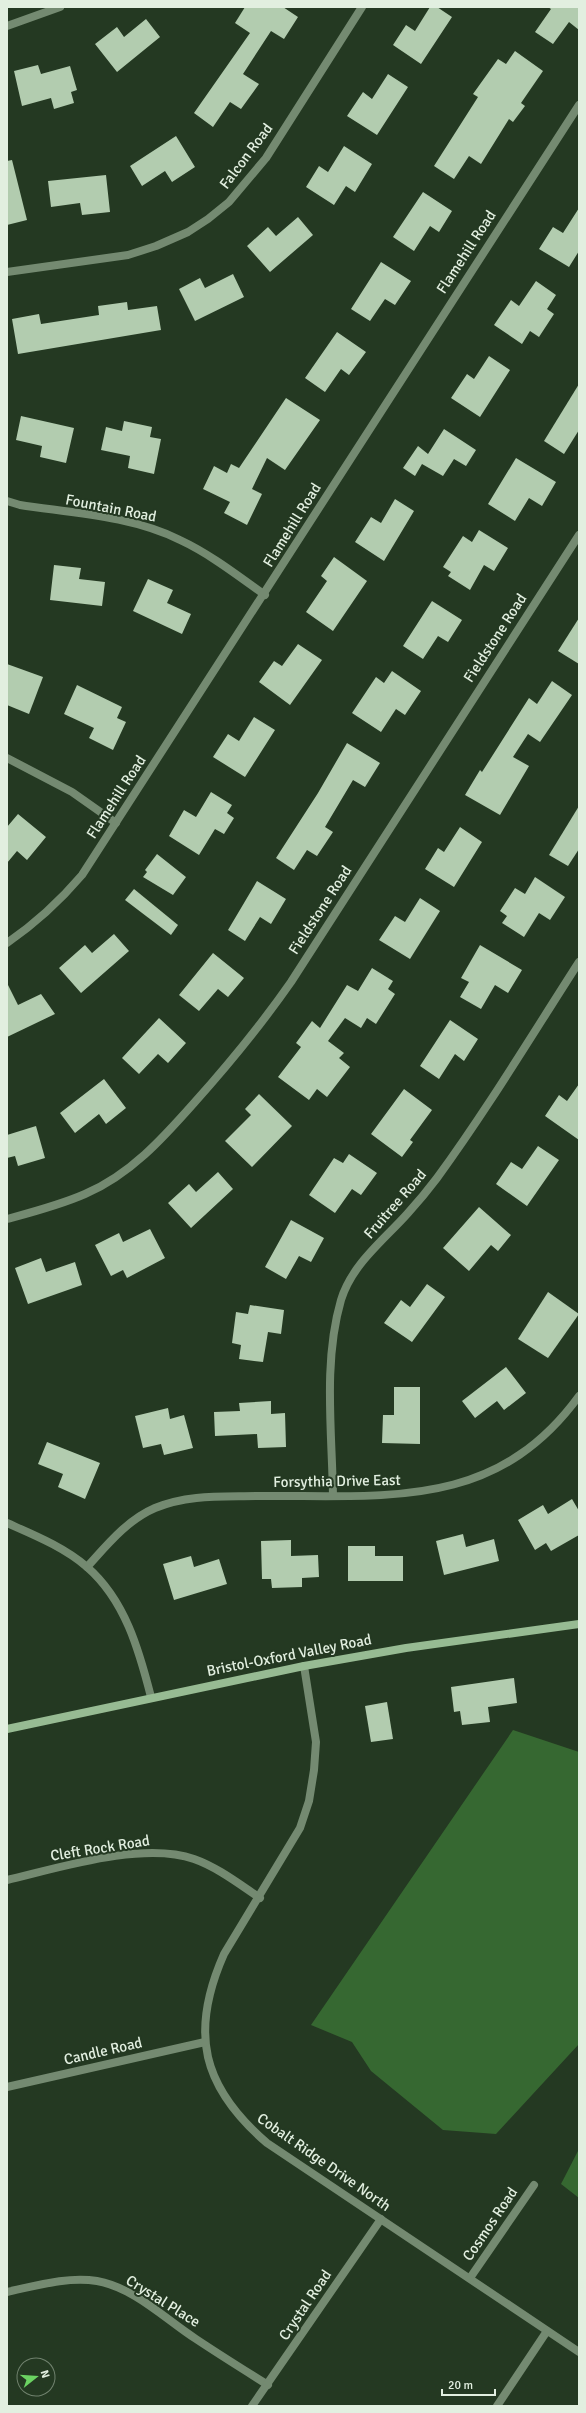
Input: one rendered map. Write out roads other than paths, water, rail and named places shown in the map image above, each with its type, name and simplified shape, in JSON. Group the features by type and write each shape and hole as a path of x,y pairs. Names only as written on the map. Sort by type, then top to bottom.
{"main road":[{"name":"Bristol-Oxford Valley Road","path":"7,1730 151,1697 304,1666 406,1648 579,1624"}],"street":[{"path":"7,26 60,7"},
{"name":"Falcon Road","path":"7,272 128,254 156,246 188,232 208,220 229,202 266,158 362,7"},
{"name":"Flamehill Road","path":"7,943 26,930 59,902 82,875 579,105"},
{"name":"Fountain Road","path":"7,501 20,505 125,522 161,532 181,540 222,565 264,594"},
{"name":"Fieldstone Road","path":"7,1219 79,1197 118,1176 154,1146 227,1067 262,1023 291,982 579,534"},
{"path":"7,758 72,792 116,823"},
{"name":"Fruitree Road","path":"333,1496 330,1356 342,1299 356,1271 372,1251 407,1214 436,1178 477,1120 579,962"},
{"name":"Forsythia Drive East","path":"87,1567 129,1524 153,1509 171,1502 194,1497 399,1494 431,1491 459,1485 484,1476 512,1462 535,1444 565,1415 579,1396"},
{"path":"7,1523 49,1542 87,1567 107,1590 129,1627 141,1657 151,1697"},
{"name":"Cobalt Ridge Drive North","path":"304,1666 316,1742 314,1770 309,1801 300,1828 260,1898 224,1954 216,1974 205,2014 205,2042 209,2064 215,2080 243,2122 268,2143 579,2352"},
{"name":"Cleft Rock Road","path":"7,1880 83,1863 144,1853 163,1853 195,1859 260,1898"},
{"name":"Candle Road","path":"7,2087 205,2042"},
{"name":"Cosmos Road","path":"470,2278 534,2185"},
{"name":"Crystal Road","path":"252,2406 268,2385 381,2219"},
{"name":"Crystal Place","path":"7,2292 46,2284 81,2280 109,2285 156,2310 195,2339 268,2385"},
{"path":"497,2406 547,2331"}]}
